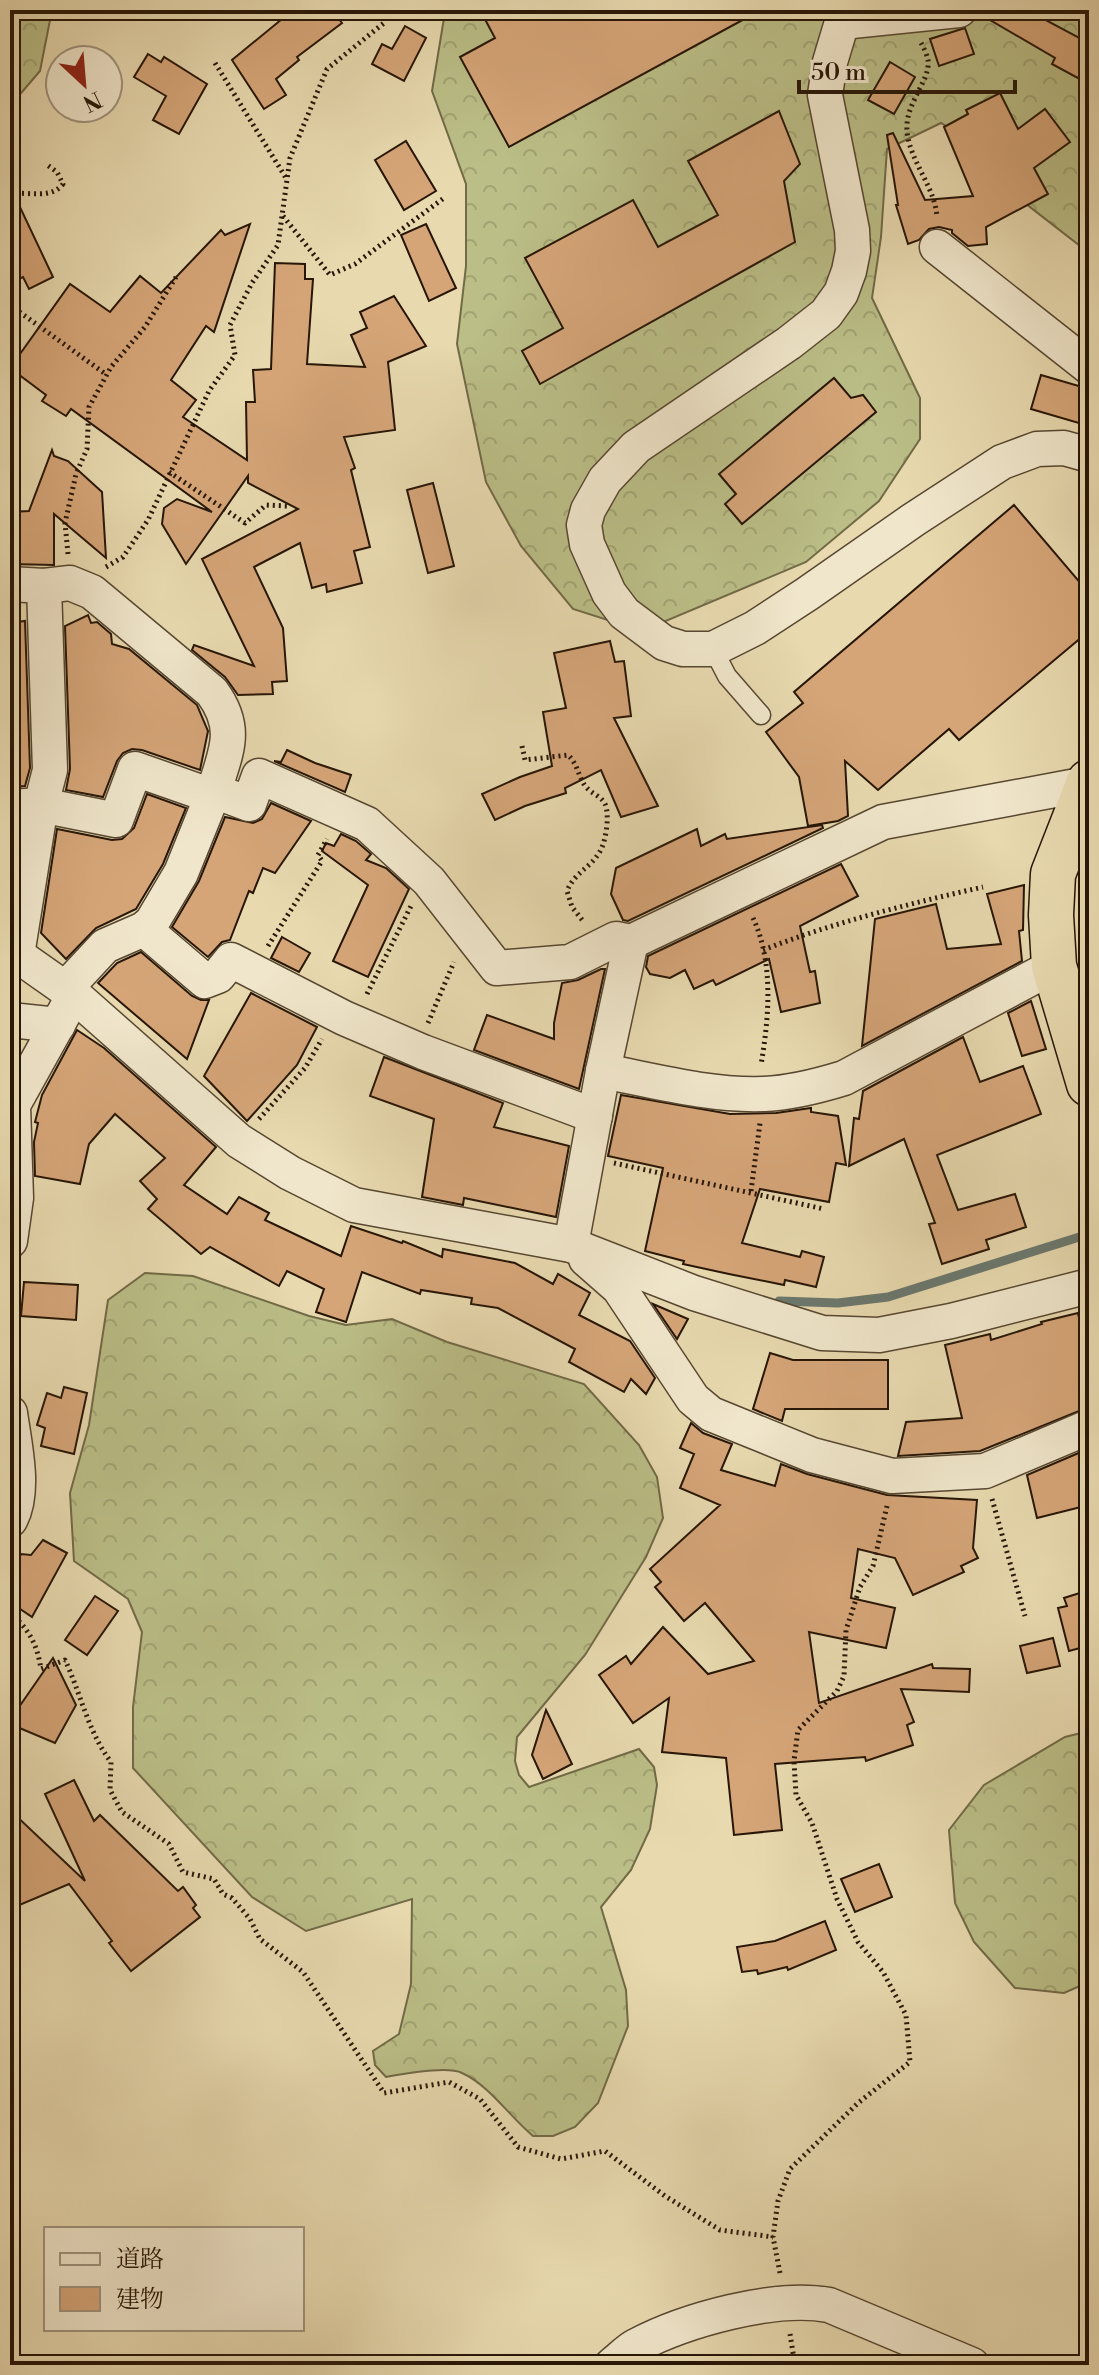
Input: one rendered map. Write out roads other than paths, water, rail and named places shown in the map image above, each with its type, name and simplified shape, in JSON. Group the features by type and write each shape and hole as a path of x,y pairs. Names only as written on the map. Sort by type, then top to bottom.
{"highway":[{"path":"1088,783 1053,874 1051,915 1054,966 1089,1084"}],"street":[{"path":"959,10 842,16 825,95 852,230 853,251 841,293 826,314 789,343 636,447 605,480 588,510 584,525 587,544 595,567 624,613 664,643 683,649 713,649 755,628 794,603 1002,462 1037,449 1064,448 1089,455"},
{"path":"937,247 1089,367"},
{"path":"10,584 63,585 92,592 212,692 221,705 229,740 213,793 166,903 144,929 105,946 70,992 58,1025 13,1105 16,1198 10,1241"},
{"path":"63,585 50,770 26,806 13,953 70,992 239,1141 290,1173 354,1205 571,1245 694,1293 822,1333 879,1335 951,1321 1089,1286"},
{"path":"26,806 116,820 135,769 249,804 259,776 367,824 424,876 497,968 570,962 616,939 631,942 883,822 1088,783"},
{"path":"144,929 205,981 218,976 231,960 344,1018 417,1050 595,1116"},
{"path":"571,1245 603,1071 631,942"},
{"path":"603,1071 683,1087 760,1094 810,1089 844,1078 1054,966"},
{"path":"10,1020 58,1025"},
{"path":"571,1245 619,1288 693,1399 711,1414 812,1455 892,1476 985,1471 1089,1427"},
{"path":"10,1413 18,1477 10,1520"},
{"path":"612,2365 635,2346 721,2314 808,2301 829,2305 972,2365"}],"lane":[{"path":"713,649 727,676 761,715"}],"waterway":[{"path":"779,1301 838,1303 888,1297 1089,1234"}]}
